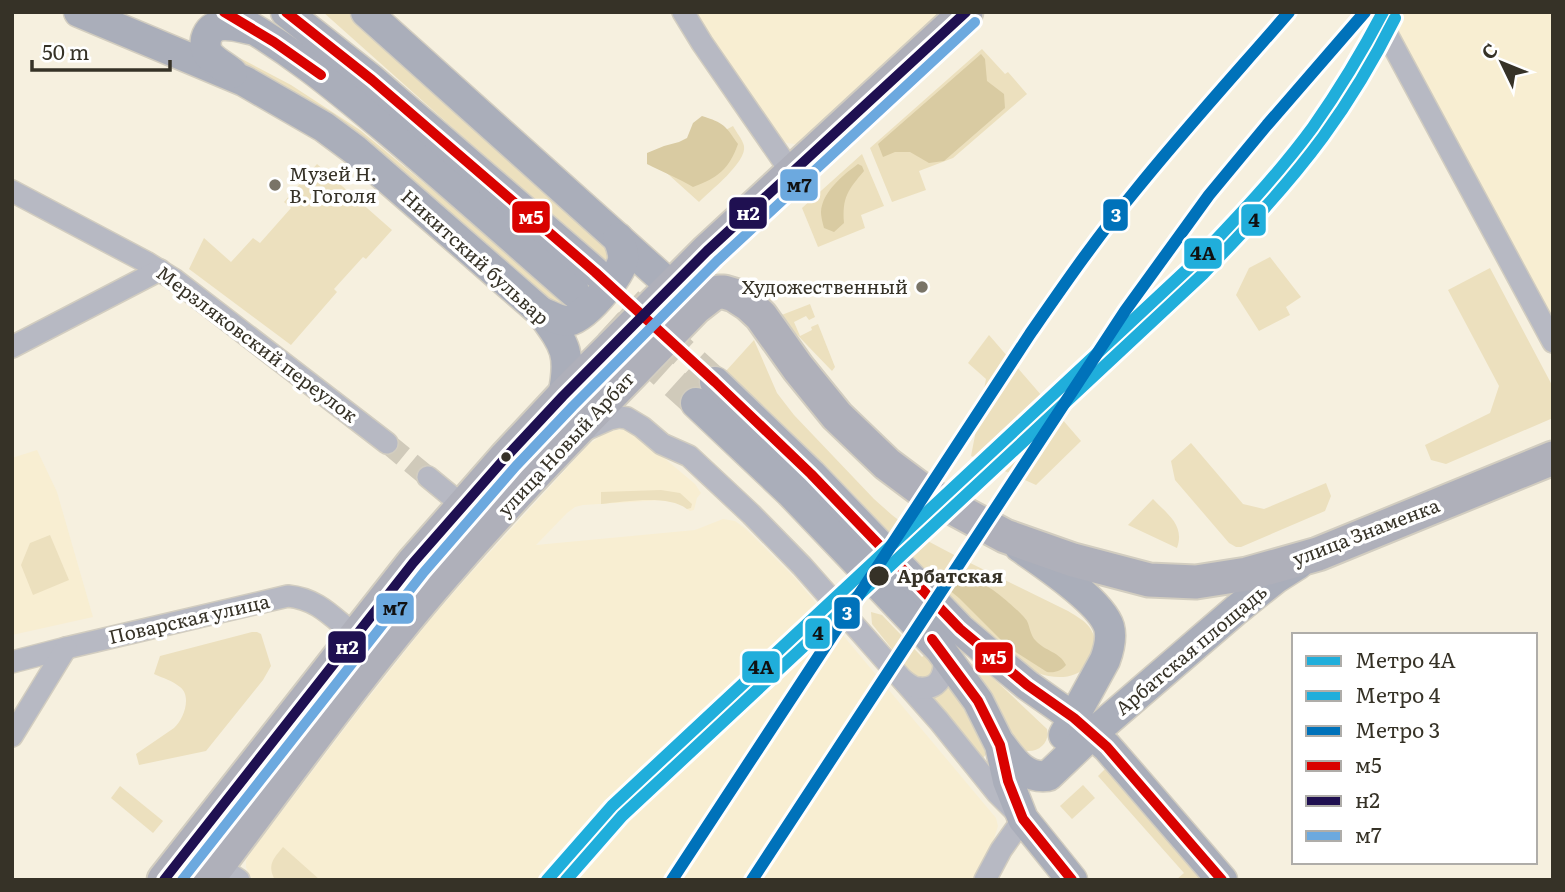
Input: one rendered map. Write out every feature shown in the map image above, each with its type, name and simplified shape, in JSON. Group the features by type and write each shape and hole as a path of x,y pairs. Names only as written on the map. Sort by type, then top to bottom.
{"main road":[{"name":"Никитский бульвар","path":"79,12 243,81 324,128 355,150 541,312 566,351 568,364 563,396"},
{"name":"Никитский бульвар","path":"224,12 300,59 344,93 435,169 575,293"},
{"path":"286,12 372,80 595,272"},
{"path":"366,12 671,286"},
{"name":"улица Новый Арбат","path":"164,880 355,635 462,505 563,396 671,286 966,12"},
{"path":"243,81 210,56 206,48 206,38 221,24 258,31"},
{"path":"541,312 566,321 573,319 606,291 622,265 624,256 618,238"},
{"name":"улица Знаменка","path":"695,308 719,292 734,295 748,304 761,316 837,416 887,464 927,495 1005,536 1073,560 1149,580 1196,582 1247,574 1318,554 1553,458"},
{"name":"улица Новый Арбат","path":"221,875 308,744 413,611 569,438 695,308"},
{"path":"1072,880 1023,819 1008,781 1000,745 978,701 940,649 790,492 706,393 811,474 960,629 1113,752 1222,880"},
{"name":"Арбатская площадь","path":"1005,536 1045,564 1094,605 1110,630 1110,647 1083,726 1055,771 1048,776 1036,776"},
{"name":"Арбатская площадь","path":"1083,726 1261,589 1289,569 1318,554"},
{"path":"999,662 1030,678 1047,684 1062,685 1091,675 1105,660"},
{"path":"1000,745 1022,769 1036,776 1023,819"}],"street":[{"path":"683,12 791,172"},
{"path":"1375,12 1553,342"},
{"name":"Мерзляковский переулок","path":"12,191 160,270 381,438"},
{"path":"12,347 160,270"},
{"path":"569,438 610,419 627,418 662,444 689,456 749,522 803,566 997,793 1023,819 1001,850 985,880"},
{"path":"428,477 462,505"},
{"name":"Поварская улица","path":"12,662 288,596 302,597 313,602 355,635"},
{"path":"12,736 66,648"},
{"path":"901,678 911,686 929,688 943,675 945,666 940,649"}],"shaded area":[{"path":"323,12 349,12 451,102 608,249 610,271 561,311 288,94 218,48 291,85 360,130 463,215 564,305 603,262"},
{"path":"695,12 943,12 795,144 782,140"},
{"path":"1387,12 1553,12 1553,324"},
{"path":"982,49 1005,74 1008,72 1027,94 953,158 919,171 926,190 892,202 870,148"},
{"path":"981,54 985,59 987,81 1004,94 1005,108 944,161 929,163 910,152 895,152 883,157 878,144"},
{"path":"702,116 723,126 738,144 722,172 693,187 647,164 647,153 687,138 693,123"},
{"path":"733,126 744,146 740,160 699,202 659,166"},
{"path":"862,154 884,206 861,215 865,228 818,247 802,208"},
{"path":"317,164 392,230 334,289 337,292 291,345 189,269 204,238 231,262 253,238 260,243 291,208 284,202"},
{"path":"858,164 864,171 847,194 844,223 834,232 824,228 821,212 825,198 840,179"},
{"path":"1270,257 1301,297 1286,307 1290,315 1259,331 1236,295 1249,268"},
{"path":"1490,268 1553,387 1553,418 1446,464 1431,460 1425,445 1490,413 1499,386 1448,290"},
{"path":"810,304 815,317 809,320 806,316 794,322 800,336 818,324 835,367 832,371 779,316"},
{"path":"989,335 1081,441 1036,485 971,456 986,379 968,363"},
{"path":"754,340 777,393 794,415 892,515 922,538 1068,611 1087,625 1097,646 1082,670 1071,676 1058,677 1034,671 984,631 945,594 852,493 726,371"},
{"path":"626,430 638,436 695,484 701,493 694,510 690,511 678,503 662,500 583,505 567,513 536,545 695,530 723,519 735,521 746,529 795,578 996,818 998,826 994,839 972,880 254,880 246,867 251,852 429,621 588,445 602,435"},
{"path":"1191,443 1243,504 1264,509 1326,483 1331,496 1325,511 1236,547 1229,543 1175,480 1171,461"},
{"path":"37,450 57,492 93,617 12,635 12,458"},
{"path":"661,490 680,493 692,504 691,508 657,500 601,504 601,492"},
{"path":"1153,499 1177,527 1177,548 1128,525"},
{"path":"50,535 69,580 33,595 21,565 30,543"},
{"path":"947,576 958,577 993,590 1024,617 1036,641 1060,657 1066,665 1058,671 1047,672 1008,647 942,584"},
{"path":"871,612 882,615 922,657 926,654 935,669 930,678 915,678 872,624"},
{"path":"252,632 261,634 271,666 263,680 206,751 139,765 136,754 174,728 181,719 186,702 184,691 180,687 154,674 160,656"},
{"path":"975,661 1047,729 1048,735 1040,748 1029,751 1018,748 969,668"},
{"path":"947,683 973,727 986,754 984,757 930,695"},
{"path":"1108,766 1204,880 1176,880 1184,873 1098,776"},
{"path":"1083,785 1095,798 1072,819 1060,806"},
{"path":"120,786 163,821 153,833 111,798"},
{"path":"283,847 320,880 275,880 271,870 272,862"}],"tunnel":[{"path":"595,272 715,382"},
{"path":"575,293 696,403"},
{"path":"387,443 428,477"}],"metro line":[{"name":"3","path":"672,880 1068,279 1154,168 1289,12"},
{"name":"3","path":"752,880 1125,311 1209,195 1365,12"},
{"name":"4А","path":"547,880 612,806 1193,264 1270,180 1313,127 1350,71 1383,12"},
{"name":"4","path":"566,880 622,816 1203,274 1280,190 1323,137 1343,109 1395,18"}],"transit line":[{"name":"м5","path":"224,12 321,75"},
{"name":"м5","path":"286,12 372,80 595,272 715,382 811,474 960,629 1107,747 1222,880"},
{"name":"н2","path":"164,880 413,563 506,457 707,251 966,12"},
{"name":"м7","path":"182,880 424,572 516,466 717,261 975,22"},
{"name":"м5","path":"932,639 978,701 1000,745 1008,781 1023,819 1072,880"}],"place":[{"name":"Музей Н. В. Гоголя","path":"275,185"},
{"name":"Художественный","path":"922,287"},
{"name":"Арбатская","path":"879,576"}]}
